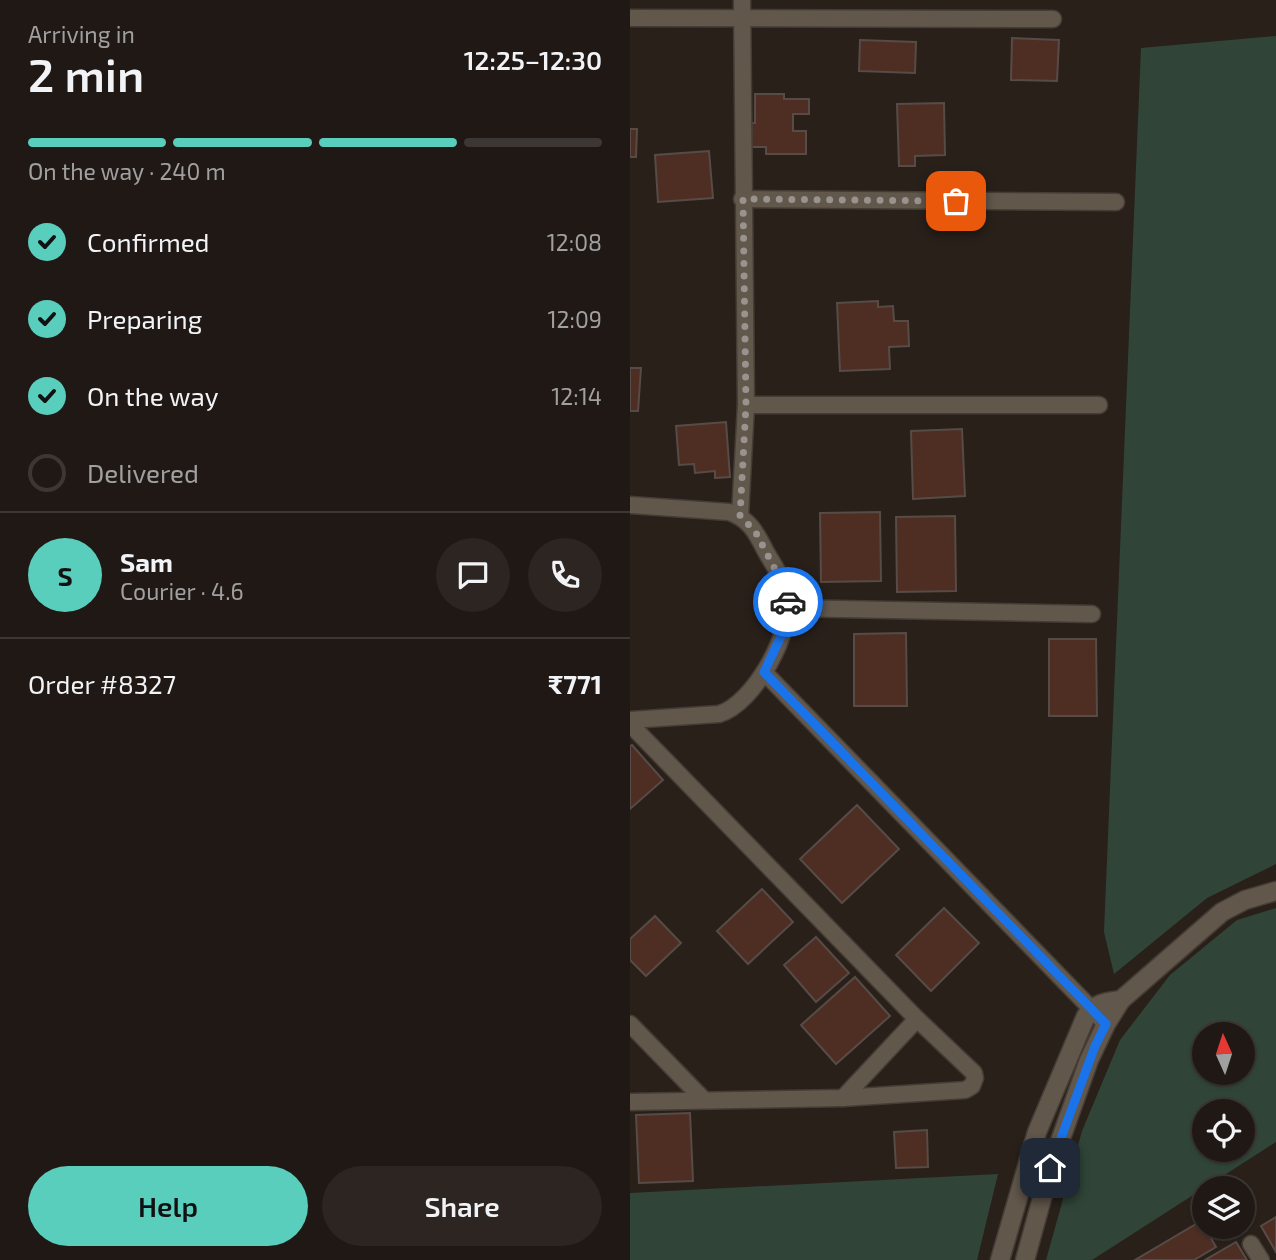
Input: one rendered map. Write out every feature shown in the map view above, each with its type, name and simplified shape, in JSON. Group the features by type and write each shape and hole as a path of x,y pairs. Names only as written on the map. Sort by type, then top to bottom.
{"street":[{"path":"740,516 746,405 743,0"},
{"path":"630,18 1053,19"},
{"path":"743,199 1115,202"},
{"path":"746,405 1099,405"},
{"path":"630,505 729,512 740,516 755,531 768,555 787,592 788,608 782,635 764,672 732,711 630,722"},
{"path":"788,608 1092,614"},
{"path":"764,672 1106,1024"},
{"path":"630,722 975,1077 972,1086 965,1090 843,1098 630,1102"},
{"path":"1025,1260 1050,1168 1095,1046 1121,1000 1222,912 1245,900 1276,891"},
{"path":"1000,1260 1037,1132 1086,1016 1091,1007 1121,1000"},
{"path":"843,1098 917,1019"},
{"path":"630,1024 704,1100"},
{"path":"1251,1244 1261,1260"}],"green space":[{"path":"1276,36 1276,864 1207,898 1114,974 1104,932 1141,48"},
{"path":"1276,908 1276,1142 1255,1155 1255,1099 1192,1099 1192,1162 1245,1162 1223,1176 1192,1176 1192,1196 1092,1260 1046,1260 1082,1131 1120,1040 1170,975 1237,920"},
{"path":"998,1174 977,1260 630,1260 630,1193"}],"building":[{"path":"1012,38 1059,40 1057,81 1011,80"},
{"path":"860,40 916,42 915,73 859,71"},
{"path":"755,94 784,94 784,99 809,99 809,114 793,114 793,131 806,131 806,154 766,154 766,147 752,147"},
{"path":"944,103 945,155 915,156 915,166 899,166 897,104"},
{"path":"630,129 637,129 636,157 630,157"},
{"path":"709,151 713,198 658,202 655,155"},
{"path":"878,301 878,307 893,306 894,321 908,321 909,346 889,347 890,369 840,371 837,303"},
{"path":"630,368 641,368 638,411 630,411"},
{"path":"726,422 730,477 715,478 715,471 695,473 694,464 679,465 676,426"},
{"path":"962,429 965,496 913,499 911,431"},
{"path":"880,512 881,581 821,582 820,513"},
{"path":"955,516 956,591 897,592 896,517"},
{"path":"906,633 907,706 854,706 854,634"},
{"path":"1049,639 1096,639 1097,716 1049,716"},
{"path":"632,745 663,780 630,809 630,746"},
{"path":"857,805 899,849 842,903 800,859"},
{"path":"762,889 793,922 748,964 717,931"},
{"path":"944,908 979,943 931,991 896,955"},
{"path":"655,916 681,943 646,976 630,960 630,939"},
{"path":"816,937 849,973 816,1002 784,965"},
{"path":"855,977 890,1016 836,1064 801,1025"},
{"path":"690,1113 693,1181 639,1183 636,1115"},
{"path":"927,1130 928,1167 896,1168 894,1132"},
{"path":"1276,1217 1276,1252 1261,1226"},
{"path":"1192,1226 1192,1239 1211,1239 1216,1247 1194,1260 1135,1260"},
{"path":"1236,1242 1247,1260 1205,1260"}],"way so far":[{"path":"788,602 787,592 755,531 740,516 746,405 743,199 956,201"}],"route":[{"path":"788,602 786,626 764,672 1106,1024 1095,1046 1050,1168"}]}
